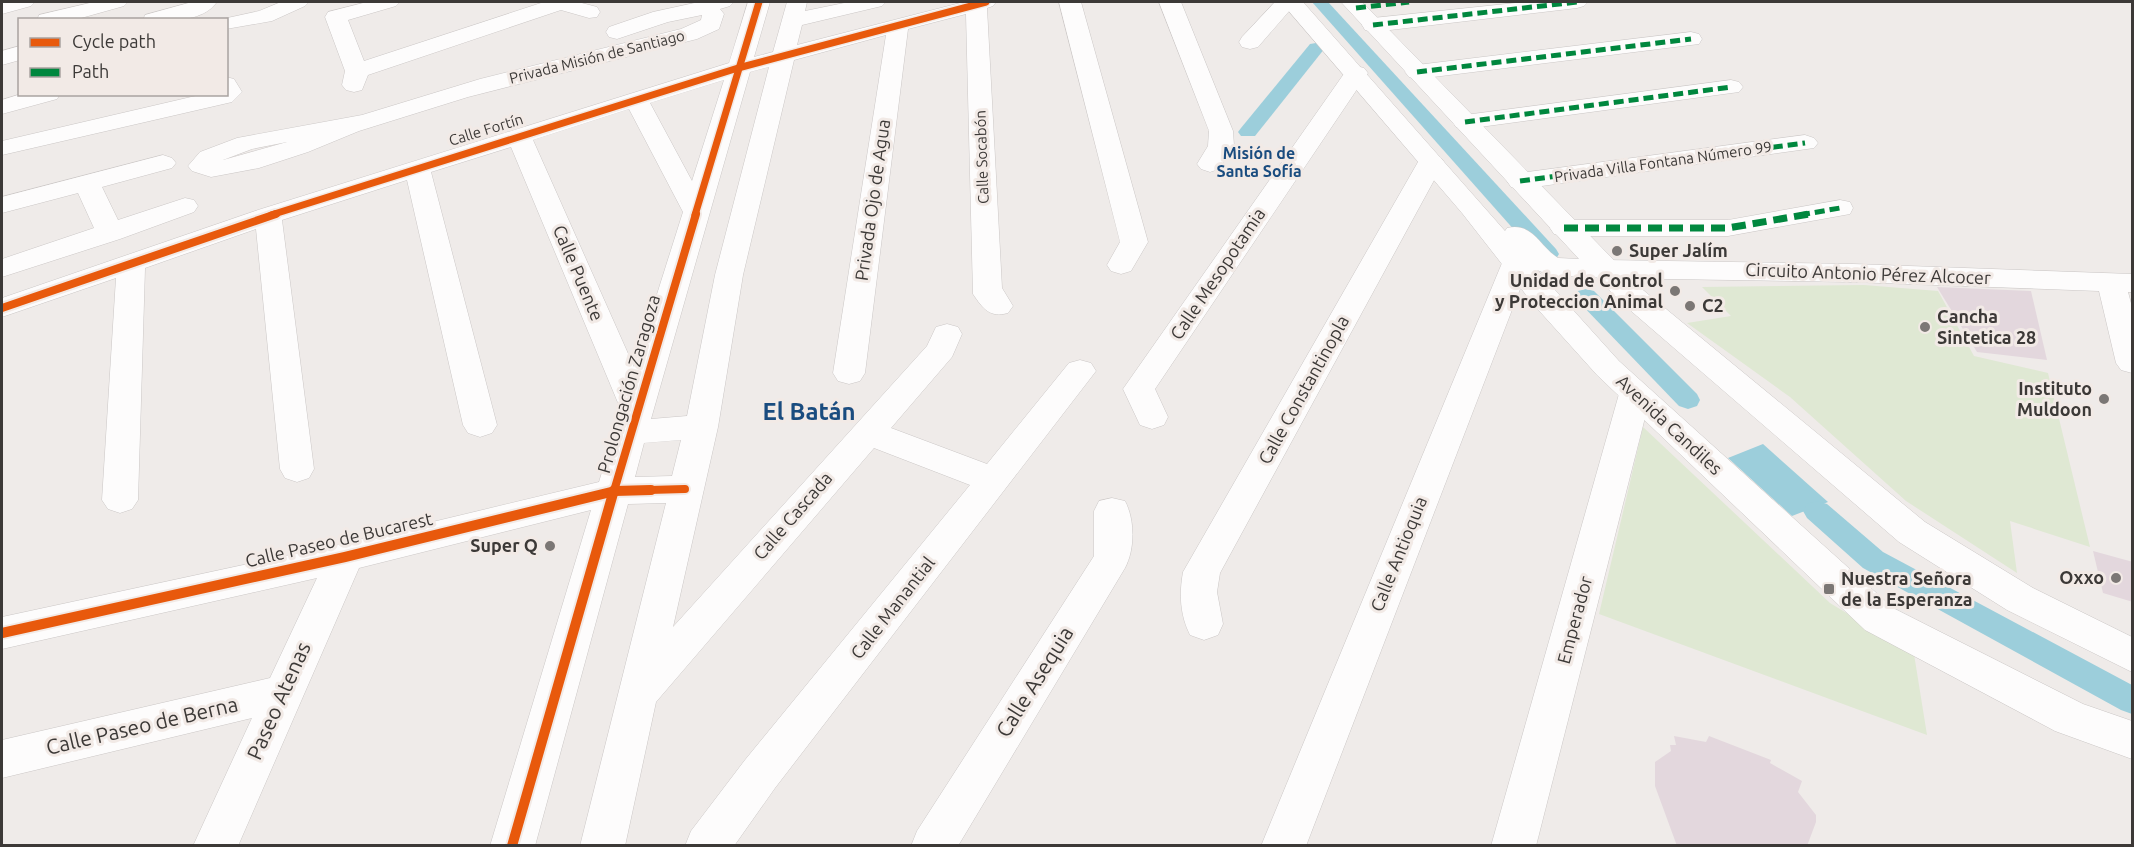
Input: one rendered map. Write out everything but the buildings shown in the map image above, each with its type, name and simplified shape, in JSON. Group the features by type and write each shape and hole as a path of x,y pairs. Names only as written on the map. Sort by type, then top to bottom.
{"street":[{"path":"2,8 24,2"},
{"path":"55,18 117,2"},
{"path":"228,23 264,16 298,2"},
{"path":"389,2 336,17 356,78 463,24 559,2 589,12"},
{"name":"Prolongación Zaragoza","path":"512,846 634,421 759,2"},
{"path":"602,846 701,427 729,275 794,11 874,2"},
{"path":"1070,2 1134,242 1121,265"},
{"path":"1170,2 1221,131 1221,146 1210,164"},
{"path":"1250,42 1286,2"},
{"name":"Avenida Candiles","path":"1292,2 1356,73 1515,263 1596,354 1635,394 1879,619 2070,718 2133,740"},
{"path":"1360,11 1409,2"},
{"path":"1360,11 1577,2"},
{"name":"Calle Fortín","path":"2,308 268,216 519,136 738,68 981,3"},
{"name":"Calle Socabón","path":"981,3 987,288 988,294 998,306"},
{"name":"Privada Misión de Santiago","path":"352,124 333,135 291,150 229,167 209,170 201,165 215,153 241,145 352,124 461,91 689,34 711,24 715,4"},
{"path":"162,18 200,10"},
{"path":"1360,11 1604,269 1642,304 1912,532 2020,599 2133,655"},
{"name":"Privada Ojo de Agua","path":"849,373 898,26"},
{"path":"1417,72 1691,39"},
{"path":"2,58 18,54"},
{"name":"Calle Mesopotamia","path":"1152,417 1139,389 1356,73"},
{"path":"2,78 18,74"},
{"path":"1465,122 1731,87"},
{"path":"2,107 40,96"},
{"path":"2,148 52,128 196,96"},
{"path":"637,100 696,212"},
{"name":"Calle Puente","path":"519,136 634,421"},
{"name":"Privada Villa Fontana Número 99","path":"1520,181 1805,143"},
{"name":"Calle Constantinopla","path":"1204,624 1198,591 1202,572 1431,162"},
{"path":"2,205 163,163"},
{"path":"417,168 480,425"},
{"path":"87,183 110,233"},
{"path":"2,268 185,206"},
{"path":"1564,228 1728,228 1840,208"},
{"path":"268,216 297,469"},
{"path":"1479,218 1518,235 1541,260 1552,267 1604,269"},
{"path":"120,500 131,263"},
{"name":"Calle Antioquia","path":"1283,846 1515,263"},
{"path":"1596,354 1598,331 1564,293 1560,282 1571,276 1604,269"},
{"name":"Circuito Antonio Pérez Alcocer","path":"1604,269 1852,273 2122,282"},
{"path":"676,278 729,275"},
{"path":"2122,282 2133,363"},
{"name":"Calle Cascada","path":"636,697 940,350 947,334"},
{"name":"Calle Manantial","path":"707,846 768,765 1080,371"},
{"name":"Emperador","path":"1514,846 1635,394"},
{"path":"634,421 701,427"},
{"path":"867,432 994,480"},
{"name":"Calle Paseo de Bucarest","path":"2,633 345,557 615,491 685,489"},
{"name":"Calle Asequia","path":"933,846 1112,558 1114,543 1112,511"},
{"name":"Paseo Atenas","path":"215,846 345,557"},
{"name":"Calle Paseo de Berna","path":"2,759 282,693"}],"green space":[{"path":"1864,285 1938,291 1974,356 2048,373 2090,547 2010,521 2017,573 1906,501 1790,397 1687,323 1731,316 1702,287"},
{"path":"1643,427 1830,603 1914,654 1927,735 1599,614"}],"water":[{"path":"1763,444 1828,502 1792,516 1728,458"}],"waterway":[{"path":"1320,2 1548,254"},
{"path":"1248,132 1316,48"},
{"path":"1586,296 1688,400"},
{"path":"1817,511 1873,560 2132,700"}],"marked path":[{"path":"1356,8 1409,2"},
{"path":"1373,25 1577,2"},
{"path":"1417,72 1691,39"},
{"path":"1465,122 1731,87"},
{"path":"1520,181 1805,143"},
{"path":"1564,228 1728,228 1840,208"}],"cycle path":[{"path":"512,846 637,410 759,2"},
{"path":"2,308 268,216 519,136 738,68 986,2"},
{"path":"2,633 345,557 615,491 685,489"}],"place":[{"name":"Super Jalím","path":"1617,251"},
{"name":"Unidad de Control y Proteccion Animal","path":"1675,291"},
{"name":"C2","path":"1690,306"},
{"name":"Cancha Sintetica 28","path":"1925,327"},
{"name":"Instituto Muldoon","path":"2104,399"},
{"name":"Super Q","path":"550,546"},
{"name":"Oxxo","path":"2116,578"},
{"name":"Nuestra Señora de la Esperanza","path":"1829,589"}],"district":[{"name":"Misión de Santa Sofía","path":"1259,162"},
{"name":"El Batán","path":"809,412"}]}
